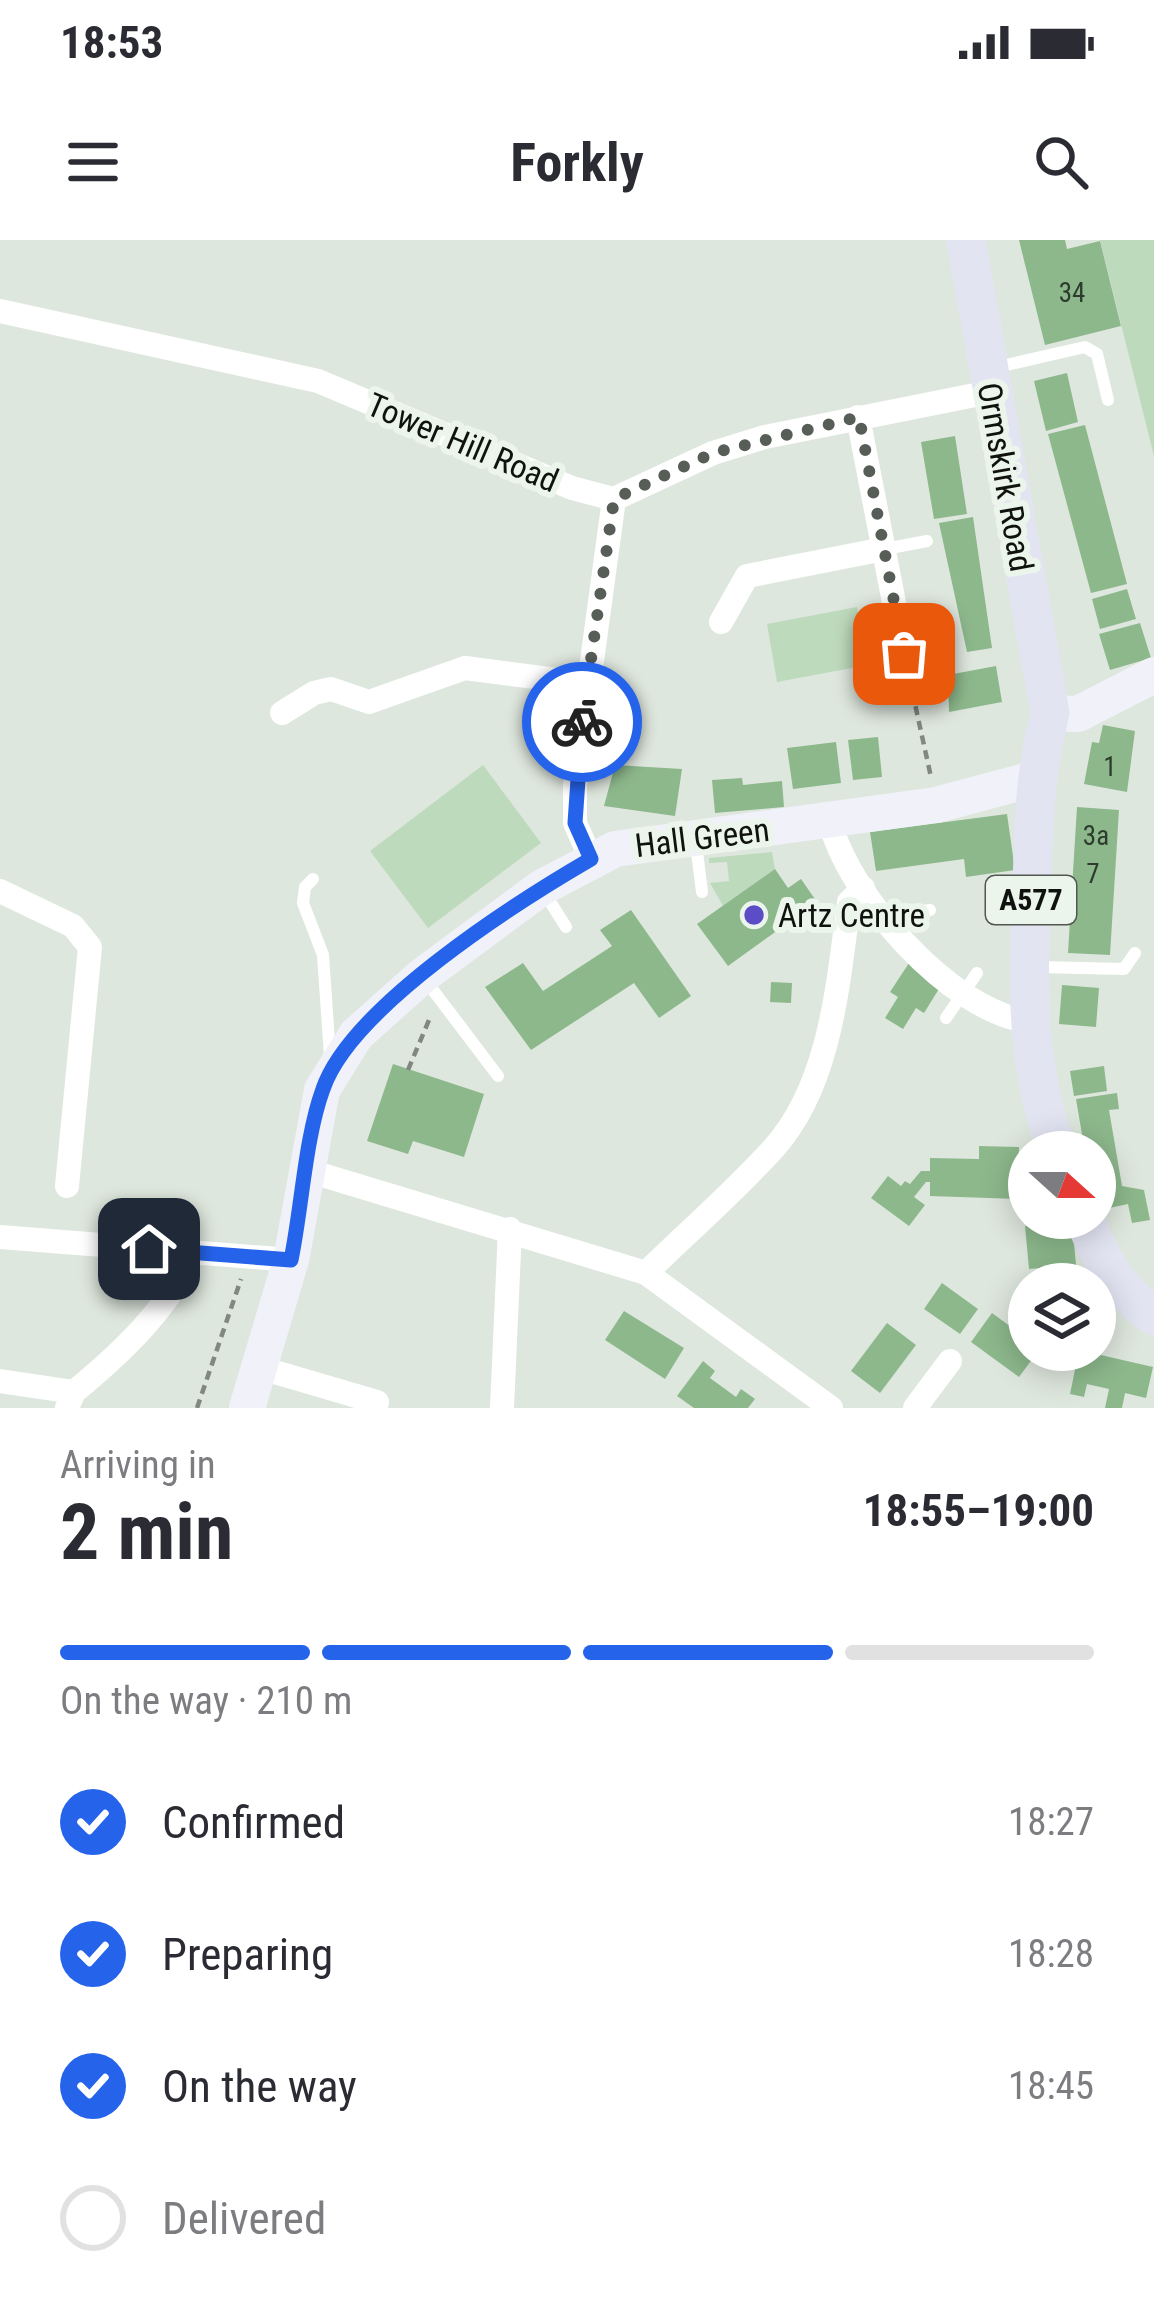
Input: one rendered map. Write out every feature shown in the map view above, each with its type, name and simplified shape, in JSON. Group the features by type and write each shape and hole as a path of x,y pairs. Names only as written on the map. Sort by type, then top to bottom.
{"main road":[{"name":"Ormskirk Road","path":"966,240 1050,713"},
{"name":"A577","path":"1050,713 1033,779 1028,1021 1033,1071 1052,1131"},
{"path":"1094,1239 1110,1273 1130,1298 1154,1316"}],"street":[{"name":"Tower Hill Road","path":"0,311 318,381 572,488 614,499"},
{"path":"614,499 713,453 988,381"},
{"path":"859,417 902,643 872,637"},
{"name":"Hall Green","path":"614,499 588,683 575,823 591,859 640,843 936,805 1033,779"},
{"path":"722,622 747,576 884,549"},
{"path":"282,713 314,692 331,689 369,702 465,668 588,683"},
{"path":"1050,713 1078,714 1154,675"},
{"path":"830,821 863,888 898,937 970,982 1008,1018 1028,1021"},
{"path":"247,1408 291,1260 322,1090 332,1069 356,1035 430,987 541,888 591,859"},
{"path":"646,1273 774,1148 792,1122 821,1056 849,902 863,888"},
{"path":"0,891 73,926 90,947 67,1186"},
{"path":"309,1171 646,1273 831,1408"},
{"path":"502,1408 510,1229"},
{"path":"0,1238 291,1260"},
{"path":"0,1381 71,1400 155,1313 183,1276 193,1252"},
{"path":"915,1408 949,1360"},
{"path":"261,1368 376,1402"}],"lane":[{"path":"988,381 1085,347 1097,355 1108,400"},
{"path":"884,549 927,541"},
{"path":"695,837 702,892"},
{"path":"313,879 304,887 303,903 322,956 332,1069"},
{"path":"541,888 566,926"},
{"path":"883,916 930,910"},
{"path":"1029,967 1124,969 1135,953"},
{"path":"946,1018 970,982"},
{"path":"430,987 498,1076"}],"path":[{"path":"902,643 936,805"},
{"path":"408,1070 430,987"},
{"path":"197,1408 249,1256"}],"green space":[{"path":"1100,240 1154,240 1154,456"},
{"path":"857,607 868,665 777,682 767,624"},
{"path":"483,765 541,843 428,928 370,851"},
{"path":"772,852 775,869 723,906 710,883 729,881 727,862 709,863 709,858"}],"building":[{"path":"1019,240 1065,240 1067,249 1100,241 1121,326 1045,345"},
{"path":"1067,373 1078,422 1046,431 1034,381"},
{"path":"1085,425 1127,584 1091,593 1048,434"},
{"path":"955,436 967,514 934,519 921,442"},
{"path":"973,517 992,648 967,652 939,523"},
{"path":"1127,589 1136,619 1100,629 1092,599"},
{"path":"1140,623 1151,658 1110,670 1099,634"},
{"path":"996,666 1002,702 949,712 948,675"},
{"path":"1103,725 1135,731 1127,792 1084,784 1092,742 1099,743"},
{"path":"878,737 882,777 853,780 848,740"},
{"path":"836,742 841,783 793,789 787,748"},
{"path":"615,765 682,769 675,816 604,806"},
{"path":"742,778 743,785 782,781 784,807 715,813 712,780"},
{"path":"1077,807 1119,810 1110,955 1068,953"},
{"path":"1007,814 1015,870 966,877 964,859 876,871 870,832"},
{"name":"Artz Centre","path":"775,869 788,888 801,879 817,902 728,966 697,924"},
{"path":"631,910 691,996 659,1018 634,983 531,1050 485,987 523,963 543,991 612,946 600,930"},
{"path":"909,963 942,984 924,1013 916,1008 903,1029 885,1018 898,997 890,992"},
{"path":"771,982 792,983 791,1003 770,1002"},
{"path":"1062,985 1099,988 1096,1027 1059,1024"},
{"path":"393,1064 484,1094 464,1157 413,1141 408,1154 367,1141"},
{"path":"1104,1066 1107,1091 1074,1096 1070,1071"},
{"path":"1117,1093 1119,1109 1109,1110 1113,1131 1081,1131 1076,1099"},
{"path":"979,1146 1008,1147 1008,1199 930,1196 930,1182 926,1182 914,1197 925,1205 909,1226 871,1198 888,1176 901,1186 905,1181 910,1184 921,1171 930,1171 930,1158 979,1159"},
{"path":"1116,1151 1122,1186 1144,1190 1150,1220 1132,1223 1128,1204 1116,1207"},
{"path":"1026,1239 1074,1239 1076,1263 1028,1263"},
{"path":"942,1283 978,1309 960,1334 924,1309"},
{"path":"624,1311 684,1348 665,1379 605,1340"},
{"path":"992,1313 1008,1325 1008,1369 971,1342"},
{"path":"887,1323 916,1345 880,1393 851,1371"},
{"path":"1116,1358 1153,1367 1146,1398 1125,1393 1122,1408 1105,1408 1109,1389 1087,1384 1084,1397 1070,1394 1075,1371 1116,1371"},
{"path":"703,1361 715,1371 710,1378 736,1397 741,1389 755,1399 748,1408 694,1408 677,1396"}],"way so far":[{"path":"582,722 613,536 614,499 713,453 836,421 859,417 904,654"}],"place":[{"name":"Artz Centre","path":"754,915"}],"route":[{"path":"149,1249 291,1260 322,1090 356,1035 458,948 541,888 591,859 575,823 582,722"}]}
